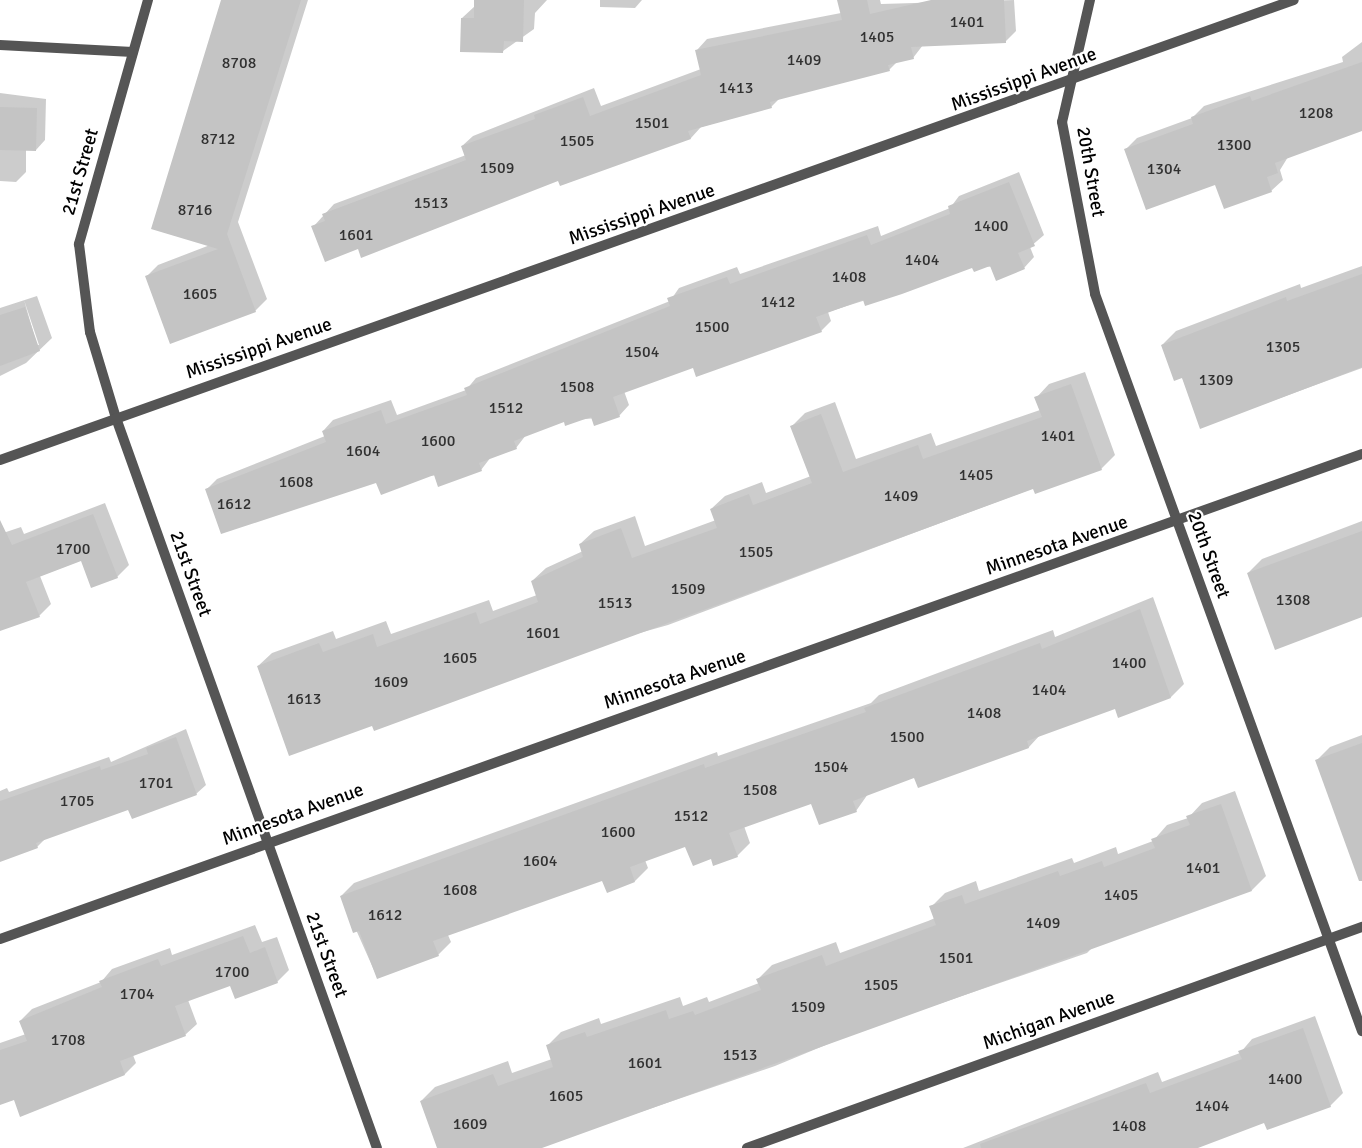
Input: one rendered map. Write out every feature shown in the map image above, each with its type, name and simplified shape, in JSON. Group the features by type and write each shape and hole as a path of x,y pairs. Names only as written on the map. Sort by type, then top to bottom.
{"street":[{"name":"21st Street","path":"148,0 79,244 90,332 116,418 377,1148"},
{"name":"20th Street","path":"1090,0 1073,82 1062,122 1095,294 1362,1031"},
{"name":"Mississippi Avenue","path":"0,460 1073,82 1294,0"},
{"path":"0,45 133,52"},
{"name":"Minnesota Avenue","path":"0,939 267,842 1178,523 1362,454"},
{"name":"Michigan Avenue","path":"747,1148 1362,927"}],"building":[{"path":"221,0 301,0 227,234 256,312 170,344 145,276 218,249 151,229"},
{"path":"474,0 524,0 523,42 504,41 503,53 460,52 461,18 474,18"},
{"path":"837,0 867,0 870,14 931,0 1004,0 1006,43 911,47 914,59 888,65 890,71 770,102 772,108 688,131 691,139 560,186 558,181 361,258 358,249 325,262 311,226 325,221 322,214 466,160 461,146 535,119 534,115 583,97 590,116 701,75 695,50 842,20"},
{"path":"1362,62 1362,131 1275,163 1278,173 1267,177 1272,192 1224,209 1215,185 1146,210 1124,149 1193,124 1191,117 1250,96 1252,101"},
{"path":"0,107 37,108 36,151 0,150"},
{"path":"1009,182 1035,246 1018,253 1025,269 996,281 990,266 974,272 972,268 865,306 863,300 816,317 822,332 696,377 693,368 613,397 620,417 594,426 591,417 565,426 564,422 514,441 517,449 479,463 482,471 438,487 434,475 381,495 376,483 221,534 205,489 326,442 322,431 381,410 386,424 467,395 464,388 670,306 667,298 727,277 730,284 867,235 871,245 950,214 948,206"},
{"path":"1362,274 1362,367 1200,429 1182,378 1174,381 1161,345 1286,297 1287,301"},
{"path":"25,307 40,351 0,366 0,315"},
{"path":"1071,384 1102,470 1035,494 1033,489 374,731 372,726 289,756 257,666 319,643 323,652 373,634 377,647 476,612 480,624 538,602 531,581 583,557 579,544 621,528 632,558 717,528 710,509 749,494 753,505 812,483 790,426 821,414 843,472 918,445 923,459 1042,417 1034,397"},
{"path":"93,514 118,578 91,588 81,561 26,582 40,617 0,631 0,520 12,545"},
{"path":"1362,531 1362,617 1275,650 1247,573"},
{"path":"1140,609 1171,698 1118,718 1115,709 1027,741 1029,748 918,788 914,778 853,801 857,812 819,825 811,804 729,833 738,857 713,866 711,859 693,866 685,847 630,867 635,882 607,893 602,881 433,941 439,956 377,979 359,931 353,933 340,896 704,764 705,768 866,712 864,708 1040,643 1042,649"},
{"path":"176,737 197,795 132,819 128,810 36,843 38,848 0,862 0,801 100,766 101,770 148,754 146,748"},
{"path":"1362,743 1362,881 1359,881 1315,760"},
{"path":"1221,804 1252,891 542,1148 437,1148 420,1101 493,1074 498,1086 553,1067 546,1045 585,1032 587,1037 666,1010 669,1019 693,1011 695,1015 761,990 756,979 822,955 826,966 936,925 929,906 962,895 965,904 1058,871 1060,876 1102,861 1104,867 1155,848 1151,839 1190,825 1186,816"},
{"path":"243,936 250,953 265,947 278,983 235,999 230,986 175,1006 186,1036 120,1061 125,1075 20,1117 14,1100 0,1105 0,1050 27,1041 19,1021 102,987 99,981 158,959 161,966"},
{"path":"1303,1028 1331,1107 1267,1130 1264,1123 1198,1148 981,1148 980,1144 1146,1083 1150,1093 1242,1059 1238,1051"}]}
